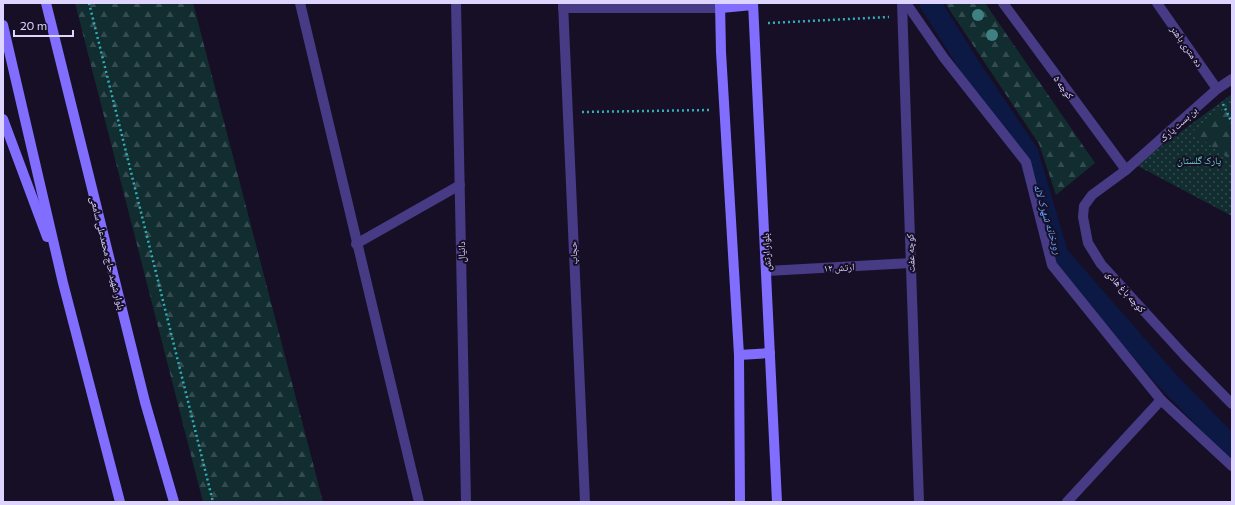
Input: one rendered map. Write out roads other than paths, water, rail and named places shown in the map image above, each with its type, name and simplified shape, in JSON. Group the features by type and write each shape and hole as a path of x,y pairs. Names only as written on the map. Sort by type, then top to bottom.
{"street":[{"name":"بلوار شهید حاج محمدعلی سامعی","path":"46,3 146,402 174,502"},
{"path":"300,3 356,244 419,502"},
{"name":"دانیال","path":"456,3 466,502"},
{"name":"کوچه عفت","path":"902,3 920,502"},
{"path":"906,3 944,58 1026,162 1052,265 1161,400 1232,466"},
{"name":"کوچه ۵","path":"1003,3 1126,170"},
{"name":"ده متری باهنر","path":"1157,3 1217,89"},
{"path":"563,5 754,4"},
{"name":"بلوار ارتش","path":"754,4 777,502"},
{"name":"حجاب","path":"563,5 585,502"},
{"path":"721,5 721,52 726,110 739,355 740,502"},
{"path":"3,26 63,284 120,502"},
{"name":"بن بست پارک","path":"1126,170 1217,89 1232,79"},
{"path":"3,119 63,284"},
{"name":"کوچه باغ هادی","path":"1126,170 1092,195 1084,206 1083,217 1088,243 1101,264 1185,356 1232,404"},
{"path":"356,244 460,185"},
{"name":"ارتش ۱۲","path":"767,271 911,263"},
{"path":"739,355 770,353"},
{"path":"1067,502 1161,400"}],"waterway":[{"name":"رودخانه شهرک لاله","path":"930,3 974,73 1028,153 1058,255 1166,379 1232,447"}],"park label":[{"name":"پارک گلستان","path":"1199,160"}]}
